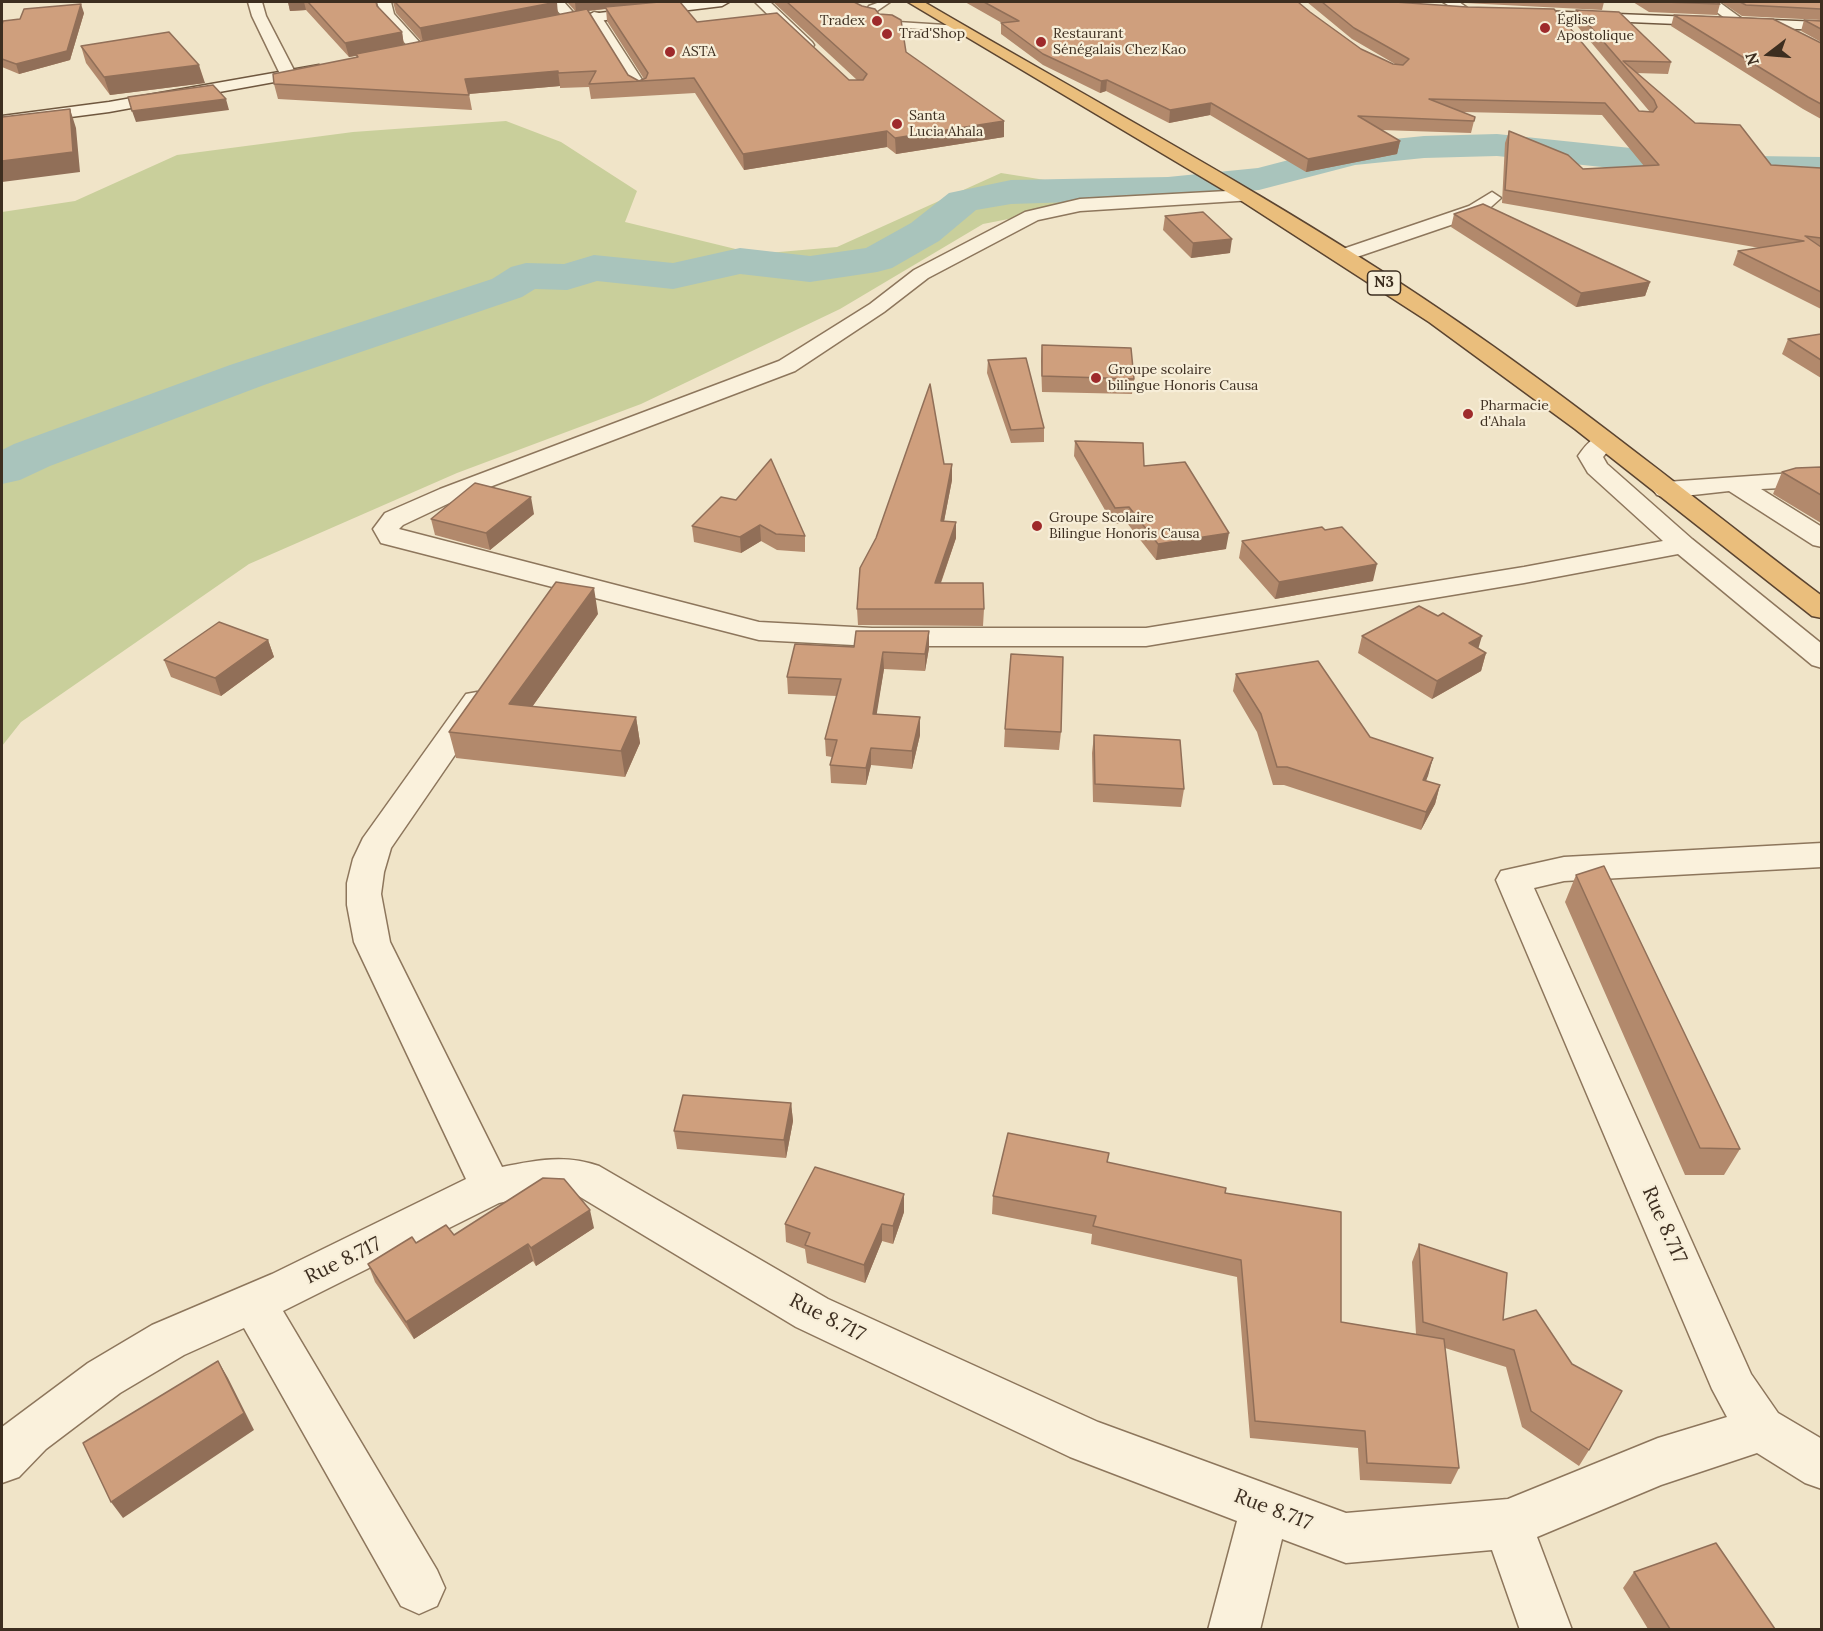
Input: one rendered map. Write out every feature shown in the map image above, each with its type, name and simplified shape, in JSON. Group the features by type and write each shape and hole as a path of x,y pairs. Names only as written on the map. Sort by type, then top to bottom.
{"highway":[{"name":"N3","path":"915,2 1246,196 1435,315 1538,388 1821,610"}],"street":[{"path":"255,2 259,16 288,76"},
{"path":"384,2 387,15 418,49"},
{"path":"557,2 572,19"},
{"path":"537,26 594,16 722,2"},
{"path":"762,2 817,54"},
{"path":"1450,2 1466,12"},
{"path":"1710,2 1738,21"},
{"path":"1437,10 1738,21 1821,27"},
{"path":"594,16 640,89"},
{"path":"1558,16 1571,32"},
{"path":"1772,23 1802,40"},
{"path":"395,54 436,46"},
{"path":"2,121 120,105 339,66"},
{"path":"1246,196 1080,205 1032,216 921,274 877,308 787,366 449,494 394,519 386,529 390,537 759,631 872,637 1146,637 1524,575 1683,544"},
{"path":"1341,256 1476,210 1492,198"},
{"path":"1604,441 1590,456 1597,468 1683,544 1821,659"},
{"path":"1666,490 1821,478"},
{"path":"1734,483 1821,539"},
{"path":"540,611 561,582"},
{"path":"491,1187 372,942 362,903 364,871 375,846 492,680"},
{"name":"Rue 8.717","path":"2,1460 29,1433 104,1378 168,1340 254,1303 491,1187 542,1176 585,1179 812,1313 1087,1441 1346,1538 1508,1524 1658,1462 1761,1429 1735,1389 1513,880 1564,869 1821,855"},
{"path":"254,1303 419,1588"},
{"path":"1761,1429 1821,1466"},
{"path":"1234,1629 1264,1507"},
{"path":"1508,1524 1546,1629"}],"lane":[{"path":"886,2 872,8 869,14 878,21 961,29"}],"green space":[{"path":"506,121 561,142 637,191 625,222 756,254 837,247 1001,173 1064,183 1080,205 983,224 840,309 641,404 457,473 249,564 21,722 2,746 2,212 75,201 177,155 353,132"}],"building":[{"path":"308,2 376,2 377,6 402,32 345,43"},
{"path":"395,2 557,2 420,28"},
{"path":"680,2 697,22 777,13 849,80 863,80 867,74 787,2 854,2 875,9 879,14 892,15 901,20 906,52 1004,121 895,138 887,131 743,154 694,78 589,84 596,71 558,73 558,71 465,79 469,95 274,84 273,74 358,57 356,54 587,9 628,75 639,81 646,78 648,73 605,7"},
{"path":"984,2 1298,2 1361,49 1393,64 1403,65 1409,59 1354,28 1322,2 1395,2 1467,7 1554,9 1639,111 1653,112 1657,107 1654,100 1576,10 1619,12 1671,62 1623,61 1695,123 1740,125 1771,165 1821,168 1821,238 1805,236 1821,247 1821,292 1738,251 1804,241 1505,190 1509,131 1568,155 1583,169 1659,165 1605,103 1429,99 1475,117 1474,121 1358,116 1400,141 1308,159 1211,103 1170,110 1107,80 1101,81 1043,54 1001,23 1019,21"},
{"path":"1664,2 1717,2 1720,4"},
{"path":"1740,2 1821,2 1821,9 1746,5"},
{"path":"81,4 67,51 16,64 2,59 3,21 20,19 24,9"},
{"path":"1674,15 1773,19 1821,43 1821,104 1808,97"},
{"path":"1804,20 1821,21 1821,29"},
{"path":"169,32 199,65 104,77 81,46"},
{"path":"213,85 226,99 132,111 128,97"},
{"path":"70,109 73,152 2,161 2,117"},
{"path":"1483,204 1650,282 1581,293 1454,214"},
{"path":"1203,212 1232,239 1193,243 1165,216"},
{"path":"1821,334 1821,360 1788,339"},
{"path":"1042,345 1131,348 1134,379 1042,376"},
{"path":"1026,358 1044,428 1011,430 988,360"},
{"path":"930,384 944,464 952,464 941,521 956,522 935,583 983,583 984,609 857,609 860,568 876,538"},
{"path":"1075,441 1143,443 1144,466 1185,462 1229,533 1158,544 1129,507 1115,508"},
{"path":"771,459 805,536 776,534 760,525 740,537 692,526 721,497 736,500"},
{"path":"1821,467 1821,495 1782,472 1796,468"},
{"path":"475,483 531,497 486,533 431,519"},
{"path":"1322,527 1325,530 1342,527 1377,564 1279,582 1242,541"},
{"path":"556,582 594,588 509,704 636,717 621,751 449,732"},
{"path":"1419,606 1438,616 1443,613 1482,636 1469,643 1486,653 1437,681 1362,636"},
{"path":"219,622 268,640 215,678 164,660"},
{"path":"856,631 929,631 925,654 883,652 873,714 920,717 912,751 871,748 866,768 830,765 837,740 825,739 841,679 787,677 795,644 854,647"},
{"path":"1011,654 1063,657 1061,732 1005,729"},
{"path":"1318,661 1370,737 1433,758 1423,780 1440,785 1426,812 1287,767 1277,767 1261,714 1236,674"},
{"path":"1094,735 1180,740 1184,789 1095,784"},
{"path":"1604,866 1740,1149 1700,1148 1576,875"},
{"path":"683,1095 791,1103 784,1140 674,1131"},
{"path":"1008,1133 1109,1153 1107,1162 1226,1188 1225,1193 1341,1212 1341,1322 1444,1339 1459,1468 1367,1463 1365,1431 1255,1421 1241,1260 1093,1226 1096,1216 993,1196"},
{"path":"815,1167 904,1194 893,1226 882,1224 864,1265 805,1245 810,1233 785,1224"},
{"path":"543,1178 564,1179 590,1210 531,1248 528,1244 406,1322 368,1264 412,1237 416,1243 446,1225 454,1235"},
{"path":"1419,1244 1507,1273 1503,1320 1536,1310 1572,1364 1622,1391 1589,1450 1531,1411 1514,1350 1423,1322"},
{"path":"218,1361 244,1413 111,1502 83,1443"},
{"path":"1716,1543 1775,1629 1670,1629 1634,1572"}],"waterway":[{"path":"2,469 32,455 247,375 507,288 526,276 567,277 594,268 673,276 740,261 810,269 877,259 925,232 963,201 1011,192 1168,188 1259,179 1354,154 1424,147 1497,145 1669,163 1722,160 1756,167 1822,168"},
{"path":"2,456 32,455"}],"place":[{"name":"Tradex","path":"877,21"},
{"name":"Église Apostolique","path":"1545,28"},
{"name":"Trad'Shop","path":"887,34"},
{"name":"Restaurant Sénégalais Chez Kao","path":"1041,42"},
{"name":"ASTA","path":"670,52"},
{"name":"Santa Lucia Ahala","path":"897,124"},
{"name":"Groupe scolaire bilingue Honoris Causa","path":"1096,378"},
{"name":"Pharmacie d'Ahala","path":"1468,414"},
{"name":"Groupe Scolaire Bilingue Honoris Causa","path":"1037,526"}]}
